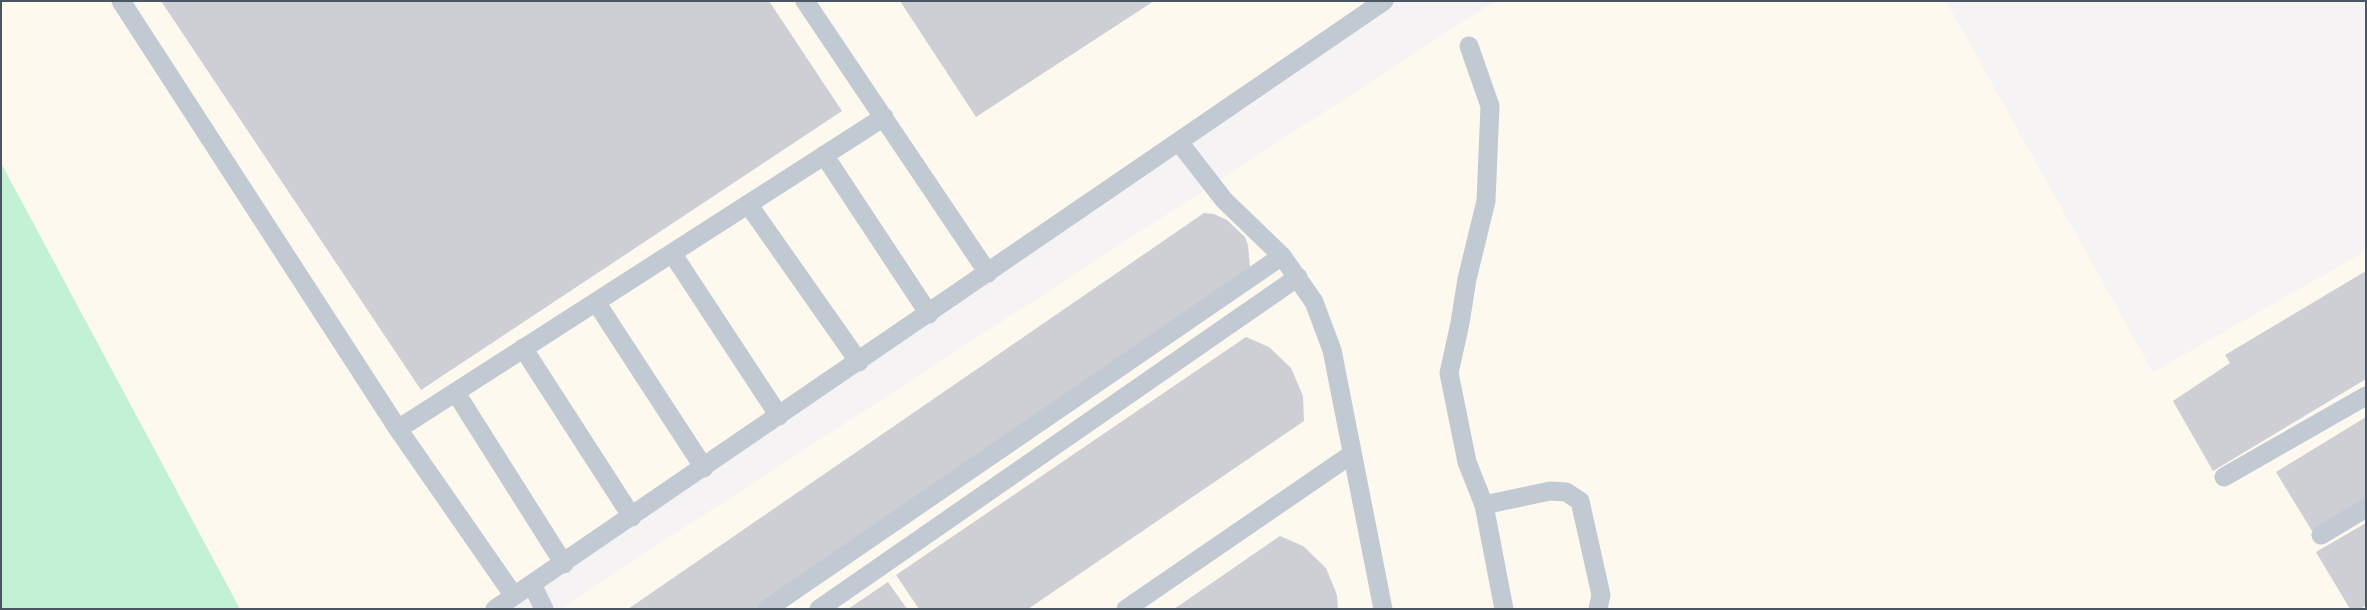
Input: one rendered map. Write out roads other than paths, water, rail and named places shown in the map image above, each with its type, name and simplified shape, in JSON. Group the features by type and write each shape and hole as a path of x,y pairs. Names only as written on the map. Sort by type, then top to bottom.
{"lane":[{"path":"120,1 398,429 514,596"},
{"path":"806,1 988,272"},
{"path":"495,609 564,564 1384,1"},
{"path":"1469,46 1490,106 1486,201 1467,279 1460,323 1449,373 1467,462 1484,505 1504,609"},
{"path":"398,429 884,117"},
{"path":"1179,142 1224,200 1282,256 1314,302 1324,325 1332,350 1383,609"},
{"path":"824,155 929,314"},
{"path":"748,204 859,362"},
{"path":"672,253 779,416"},
{"path":"767,609 1282,256"},
{"path":"819,609 1298,277"},
{"path":"596,302 704,468"},
{"path":"523,348 632,517"},
{"path":"456,393 564,564"},
{"path":"2224,477 2366,396"},
{"path":"1126,609 1352,454"},
{"path":"1484,505 1550,491 1566,492 1580,501 1601,595 1598,609"},
{"path":"2321,535 2366,508"},
{"path":"532,584 544,609"}]}
